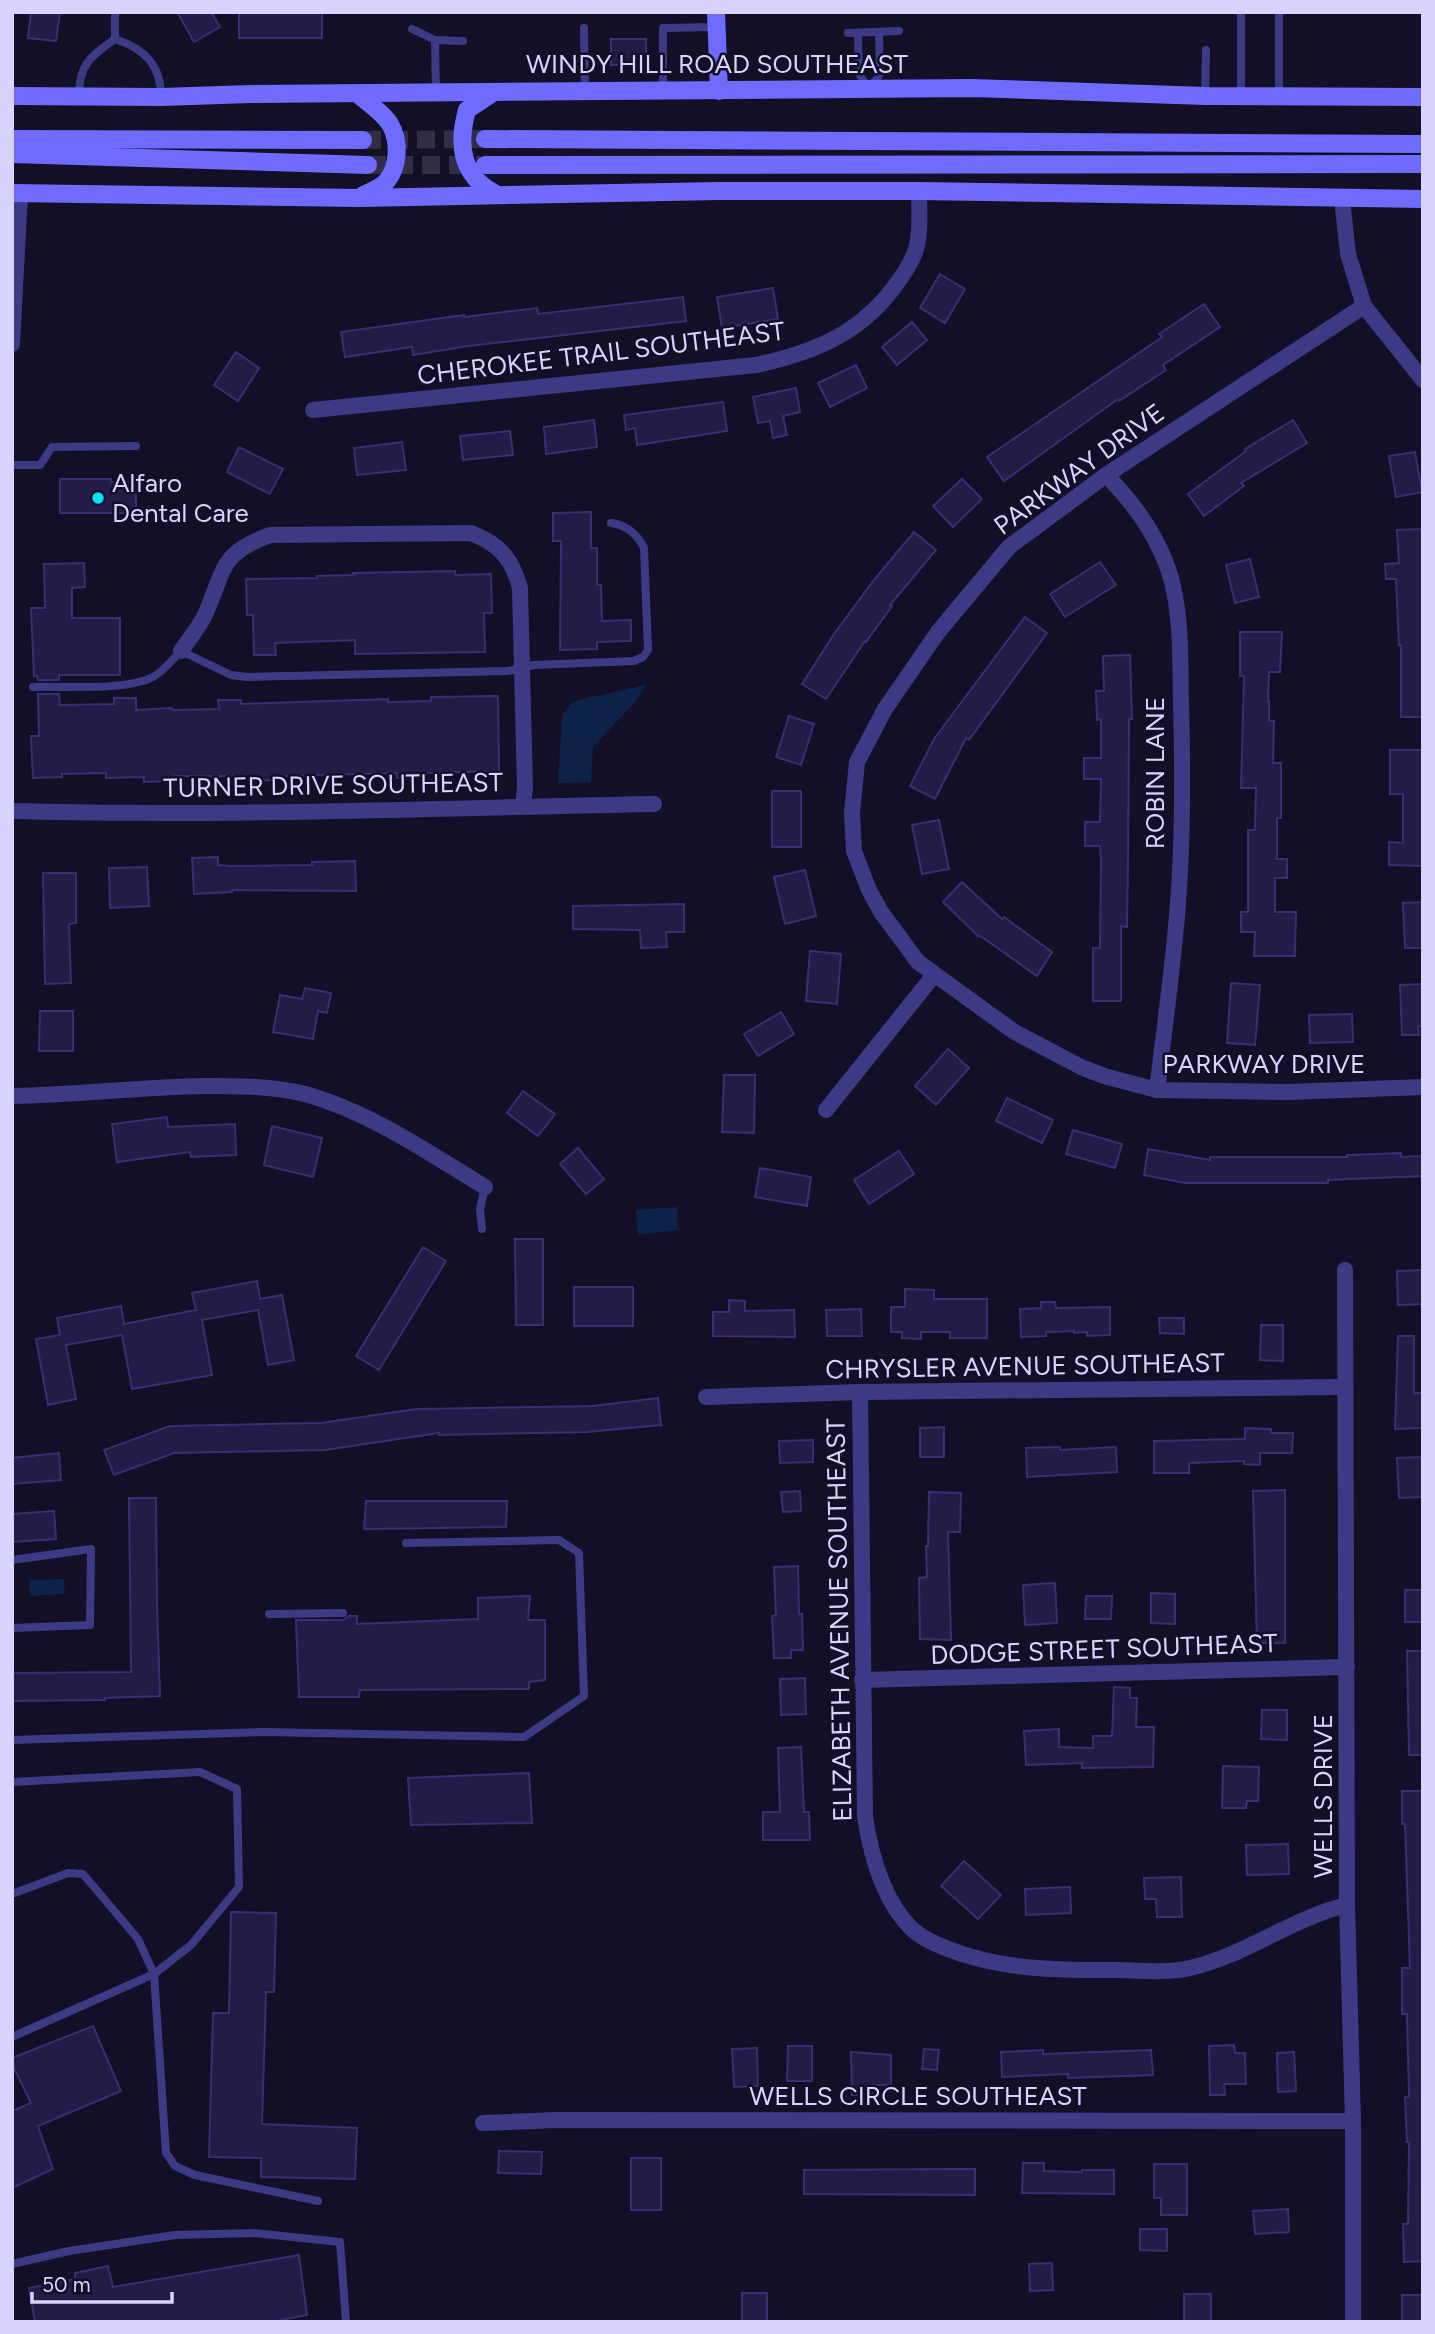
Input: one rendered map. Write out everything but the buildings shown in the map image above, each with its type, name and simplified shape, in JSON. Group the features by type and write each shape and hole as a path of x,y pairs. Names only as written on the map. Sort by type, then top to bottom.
{"street":[{"path":"716,20 719,91"},
{"name":"WINDY HILL ROAD SOUTHEAST","path":"12,96 161,97 972,88 1241,97 1423,97"},
{"path":"494,92 467,110 461,140 463,154 472,174 483,188 498,196"},
{"path":"358,94 389,122 397,152 394,168 385,183 359,198"},
{"path":"12,139 363,140"},
{"path":"485,139 1423,144"},
{"path":"12,154 368,165"},
{"path":"485,165 1423,164"},
{"path":"12,344 16,194 359,198 719,191 919,191 1342,199 1423,198"},
{"name":"CHEROKEE TRAIL SOUTHEAST","path":"313,410 756,365 794,357 822,347 868,316 889,295 906,270 917,246 919,191"},
{"path":"1342,199 1348,254 1364,306 1423,380"},
{"name":"PARKWAY DRIVE","path":"1364,306 1106,475 1009,547 939,632 885,709 857,762 852,813 854,851 881,912 904,946 934,975 1013,1031 1104,1076 1157,1090 1288,1093 1423,1087"},
{"name":"ROBIN LANE","path":"1106,475 1150,530 1166,564 1177,608 1182,748 1181,832 1177,916 1157,1090"},
{"path":"181,651 205,616 221,570 236,552 251,542 270,535 471,533 491,541 502,550 516,572 520,588 525,788 523,806"},
{"name":"TURNER DRIVE SOUTHEAST","path":"12,811 97,813 379,810 654,804"},
{"path":"826,1110 934,975"},
{"path":"12,1096 159,1087 230,1086 304,1094 340,1106 375,1123 485,1187"},
{"name":"WELLS DRIVE","path":"1345,1270 1347,1905 1353,2121 1353,2322"},
{"name":"CHRYSLER AVENUE SOUTHEAST","path":"706,1397 860,1392 1345,1387"},
{"name":"ELIZABETH AVENUE SOUTHEAST","path":"860,1392 865,1817 874,1860 885,1887 903,1918 913,1929 931,1942 993,1964 1066,1970 1173,1971 1189,1968 1257,1943 1328,1909 1347,1905"},
{"name":"DODGE STREET SOUTHEAST","path":"862,1680 1348,1667"},
{"name":"WELLS CIRCLE SOUTHEAST","path":"483,2123 556,2120 1353,2121"}],"lane":[{"path":"115,12 115,39"},
{"path":"1241,12 1241,97"},
{"path":"1279,12 1279,97"},
{"path":"663,91 663,27 716,20"},
{"path":"584,28 585,92"},
{"path":"412,29 435,40 463,41"},
{"path":"858,33 859,74 869,89 880,74 879,32"},
{"path":"848,33 899,32"},
{"path":"79,97 80,74 86,63 115,39"},
{"path":"115,39 128,43 151,62 161,80 161,97"},
{"path":"435,40 436,93"},
{"path":"1205,96 1206,50"},
{"path":"12,465 40,465 52,447 136,446"},
{"path":"33,687 144,681 158,674 181,651 231,675 247,677 523,669 534,665 634,661 643,657 648,650 644,548 628,527 611,523"},
{"path":"482,1229 480,1209 485,1187"},
{"path":"12,1740 264,1732 524,1737 584,1696 579,1553 559,1541 406,1543"},
{"path":"12,1560 91,1549 90,1625 12,1628"},
{"path":"269,1614 343,1613"},
{"path":"12,1782 200,1772 237,1789 239,1887 191,1945 154,1974 12,2037"},
{"path":"12,1894 68,1873 83,1874 138,1939 154,1974 166,2152 175,2166 195,2175 318,2201"},
{"path":"12,2264 69,2251 175,2235 253,2233 340,2242 346,2322"}],"water":[{"path":"646,685 637,700 593,747 591,782 558,783 562,715 574,701"},
{"path":"677,1207 678,1230 638,1235 636,1210"},
{"path":"64,1579 65,1594 30,1596 29,1580"}],"tunnel":[{"path":"363,140 485,139"},
{"path":"368,165 480,165"}],"place":[{"name":"Alfaro Dental Care","path":"98,498"}]}
